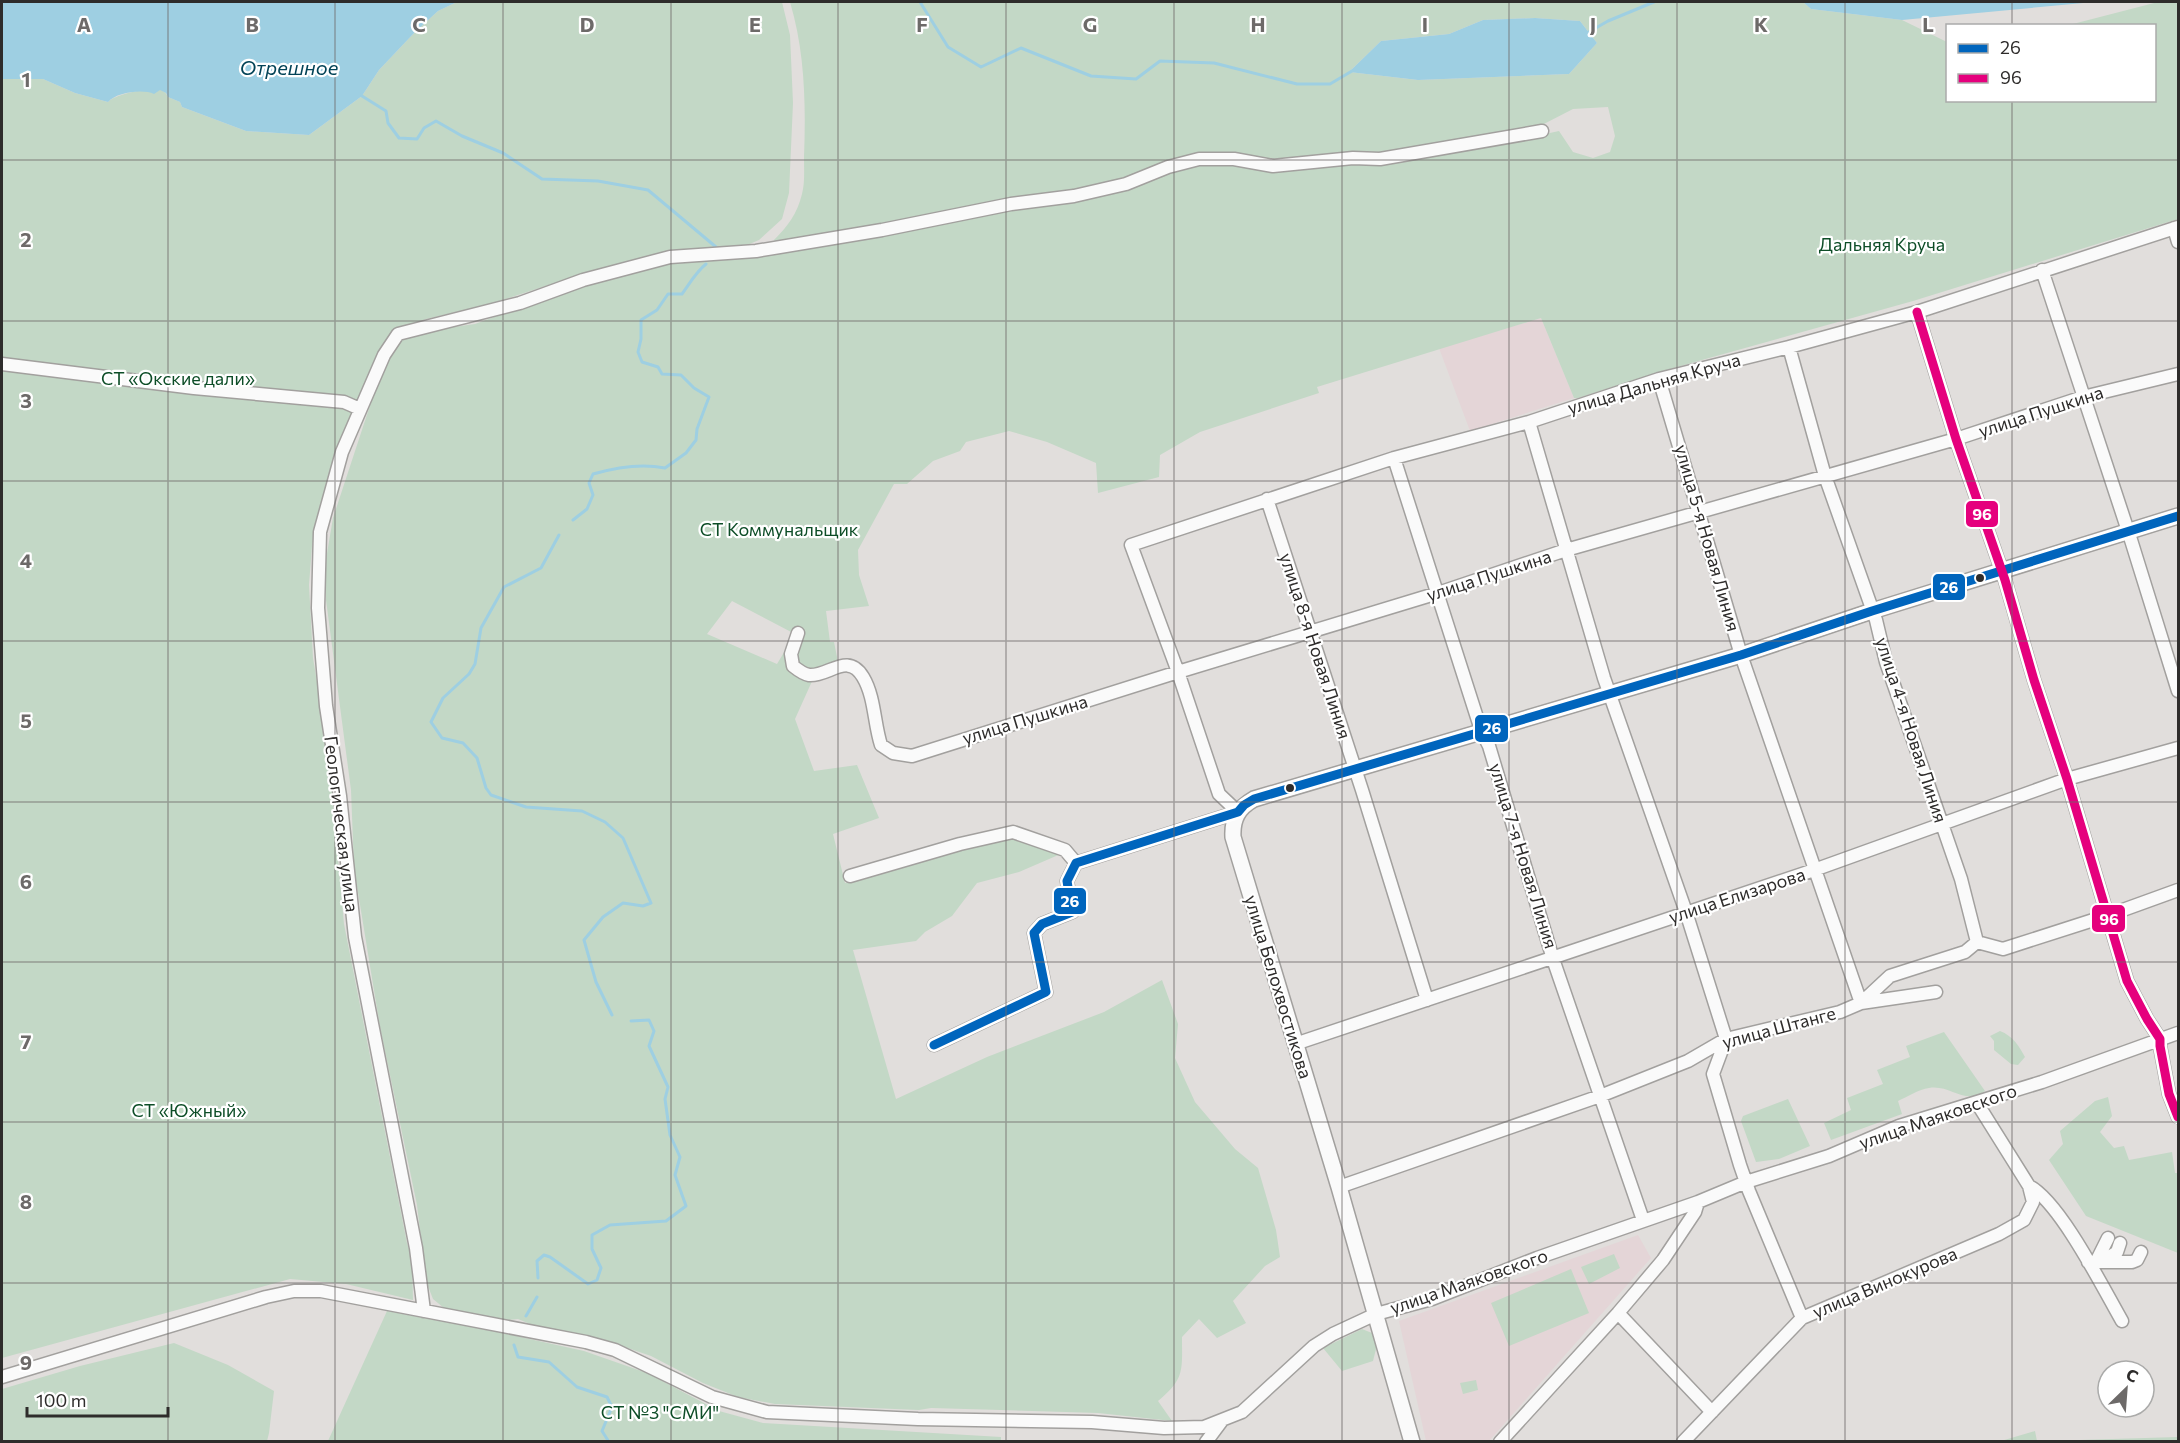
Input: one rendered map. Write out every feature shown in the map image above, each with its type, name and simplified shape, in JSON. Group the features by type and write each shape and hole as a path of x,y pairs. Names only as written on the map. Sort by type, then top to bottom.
{"main road":[{"path":"1238,812 1254,799 1741,654 2178,516"},
{"name":"улица Белохвостикова","path":"1238,812 1232,824 1233,837 1376,1314 1408,1439"}],"street":[{"name":"Геологическая улица","path":"424,1311 414,1237 355,937 340,795 326,706 318,608 320,532 342,453 389,345 398,334 520,303 583,280 670,257 756,251 882,230 1001,206 1074,196 1126,184 1168,166 1199,159 1234,159 1273,166 1353,158 1380,159 1542,131"},
{"path":"2176,228 2178,242"},
{"name":"улица Дальняя Круча","path":"1178,672 1131,545 1394,458 1529,422 1659,380 1917,312 2176,228"},
{"path":"2042,270 2128,530 2178,691"},
{"path":"1917,312 2067,779 2127,981 2160,1039 2169,1094 2178,1117"},
{"name":"улица 4-я Новая Линия","path":"1789,347 1826,476 1872,611 1886,662 1961,879 1977,942"},
{"path":"2,364 205,389 344,402 360,409"},
{"name":"улица Пушкина","path":"798,633 792,654 793,666 804,674 812,675 845,665 858,670 868,690 881,745 893,753 912,756 1438,593 1566,550 1956,439 2083,397 2178,374"},
{"name":"улица 5-я Новая Линия","path":"1659,380 1741,654 1861,1003"},
{"path":"1529,422 1610,693 1686,912 1726,1039 1713,1074 1746,1182 1802,1318"},
{"name":"улица 7-я Новая Линия","path":"1394,458 1481,730 1489,746 1553,958 1643,1220"},
{"name":"улица 8-я Новая Линия","path":"1267,499 1427,1000"},
{"path":"933,1046 1046,992 1034,933 1042,924 1072,912 1067,881 1076,863 1238,812 1219,794 1178,672"},
{"name":"улица Елизарова","path":"1295,1044 1814,870 2067,779 2178,748"},
{"path":"850,876 960,844 1013,832 1065,850 1076,863"},
{"path":"1977,942 2003,949 2178,890"},
{"name":"улица Штанге","path":"1339,1187 1600,1096 1688,1061 1726,1039 1840,1012 1861,1003 1890,976 1965,952 1977,942"},
{"path":"1861,1003 1936,992"},
{"name":"улица Маяковского","path":"1221,1422 1242,1412 1314,1346 1333,1334 1376,1314 1432,1299 1643,1220 1698,1202 1746,1182 1829,1156 1899,1126 1977,1103 2178,1033"},
{"path":"1977,1103 2029,1186 2038,1191 2094,1262 2122,1320"},
{"name":"улица Винокурова","path":"1683,1442 1802,1318 1999,1234 2025,1220 2033,1202 2029,1186"},
{"path":"1500,1442 1618,1313 1663,1260 1695,1212 1698,1202"},
{"path":"2094,1262 2108,1238"},
{"path":"2094,1262 2110,1258 2117,1252 2120,1244"},
{"path":"2094,1262 2132,1262 2137,1260 2141,1252"},
{"path":"2,1377 266,1297 294,1291 321,1291 586,1342 615,1350 712,1397 767,1412 918,1419 1092,1422 1187,1429 1221,1422"},
{"path":"1618,1313 1712,1412"},
{"path":"1206,1442 1221,1422"}],"shaded area":[{"path":"1541,318 1574,398 1470,431 1439,348"},
{"path":"1638,1235 1651,1258 1489,1441 1426,1441 1399,1321"}],"green space":[{"path":"457,2 782,2 790,35 793,103 789,193 782,219 759,240 740,248 672,253 579,275 490,304 426,319 391,334 355,406 321,507 312,546 309,585 313,658 328,748 344,924 412,1259 413,1300 346,1284 290,1279 2,1358 2,79 43,79 75,93 108,102 118,96 156,89 180,102 182,107 246,131 309,135 362,96 379,70 415,32 438,11"},
{"path":"790,2 1803,2 1811,9 1902,20 1946,42 1946,102 2156,102 2156,24 2073,24 2158,2 2178,2 2178,219 1913,301 1659,372 1578,398 1574,398 1541,318 1317,387 1319,393 1200,432 1160,455 1159,477 1098,493 1096,463 1047,442 1009,431 966,442 960,451 933,461 907,484 894,484 858,550 859,575 869,606 826,611 830,642 834,642 837,657 837,671 813,679 795,719 814,771 857,765 879,818 833,834 845,883 946,851 1009,837 1063,853 1019,872 977,883 952,916 925,932 916,941 853,950 896,1099 987,1057 1104,1012 1162,980 1178,1024 1175,1058 1195,1102 1235,1149 1258,1168 1276,1230 1280,1257 1265,1266 1233,1301 1246,1323 1217,1338 1199,1319 1182,1337 1180,1373 1173,1386 1158,1401 1172,1421 1098,1413 931,1408 919,1410 775,1404 738,1397 703,1383 651,1356 604,1340 535,1326 518,1319 508,1320 444,1308 433,1299 426,1281 417,1205 380,1027 354,868 351,790 326,600 326,559 333,518 384,363 398,340 439,329 475,324 607,278 676,261 765,252 977,213 1051,204 1117,191 1194,163 1216,162 1241,164 1258,169 1287,170 1334,163 1382,162 1559,131 1573,152 1593,158 1610,152 1615,136 1608,107 1573,109 1538,127 1444,147 1279,163 1242,155 1204,155 1125,181 1083,191 975,207 777,244 774,240 795,214 804,185 804,98 799,40","holes":["1535,18 1580,21 1597,43 1569,74 1418,80 1349,72 1381,41 1449,34 1483,20","732,601 795,634 777,664 707,634"]},
{"path":"2000,1031 2018,1045 2025,1057 2018,1065 2011,1064 1994,1050 1994,1041 1990,1036"},
{"path":"1944,1032 1985,1091 1978,1095 1964,1096 1937,1088 1921,1090 1898,1101 1902,1114 1831,1140 1824,1123 1851,1110 1847,1098 1883,1084 1877,1070 1910,1057 1906,1046"},
{"path":"2108,1097 2112,1116 2100,1132 2114,1148 2124,1146 2129,1160 2172,1152 2175,1173 2178,1173 2178,1253 2086,1216 2049,1160 2063,1144 2060,1131 2095,1101"},
{"path":"1788,1099 1810,1146 1779,1159 1756,1162 1741,1121 1743,1116"},
{"path":"1614,1254 1620,1268 1589,1284 1581,1267"},
{"path":"1571,1269 1589,1313 1509,1346 1491,1303"},
{"name":"СТ №3 \"СМИ\"","path":"387,1311 584,1351 647,1373 719,1411 763,1423 1001,1437 1001,1441 328,1441"},
{"path":"1362,1329 1372,1333 1377,1345 1373,1361 1342,1371 1323,1348"},
{"path":"174,1343 228,1365 274,1391 267,1441 2,1441 2,1389 80,1366"},
{"path":"1476,1380 1478,1390 1463,1394 1460,1383"},
{"path":"2035,1431 2037,1441 2001,1441"},
{"path":"2178,1437 2178,1442 2046,1441"}],"water":[{"name":"Отрешное","path":"2,2 457,2 438,11 415,32 379,70 362,96 309,135 246,131 182,107 180,102 168,97 160,90 154,94 130,92 108,102 75,93 43,79 2,79"},
{"path":"1803,2 2094,2 1902,20 1811,9"},
{"path":"1535,18 1580,21 1597,43 1569,74 1418,80 1349,72 1381,41 1449,34 1483,20"}],"waterway":[{"path":"920,2 948,47 981,67 1021,48 1091,76 1136,79 1160,61 1214,63 1297,84 1330,84 1352,71"},
{"path":"1587,33 1608,21 1654,2"},
{"path":"362,96 386,111 388,123 399,138 417,139 424,128 436,121 462,136 503,153 542,179 598,181 648,190 716,247"},
{"path":"573,520 587,509 593,495 589,483 593,474 629,466 665,468 686,453 696,440 697,429 709,397 694,388 681,375 662,374 658,367 642,362 638,352 641,320 657,310 668,294 682,294 706,264"},
{"path":"559,535 541,568 504,587 481,628 475,664 469,674 443,698 431,722 442,738 463,743 477,758 486,788 491,795 526,807 582,811 605,822 623,838 651,903 643,906 623,903 603,917 584,940 596,982 612,1015"},
{"path":"538,1278 537,1261 544,1255 588,1284 597,1280 601,1268 592,1249 592,1235 610,1225 666,1221 686,1206 675,1175 680,1157 670,1135 665,1099 668,1087 649,1046 654,1031 649,1020 631,1021"},
{"path":"526,1316 537,1297"},
{"path":"514,1345 518,1357 549,1362 577,1387 607,1397 612,1407 602,1431 609,1442"}],"transit line":[{"name":"96","path":"1917,312 1956,439 2005,580 2127,981 2160,1039 2169,1094 2178,1117"},
{"name":"26","path":"934,1045 1046,992 1034,933 1042,924 1072,912 1067,881 1076,863 1238,812 1254,799 1741,655 1872,611 2178,516"}],"park label":[{"name":"Дальняя Круча","path":"1882,245"},
{"name":"СТ «Окские дали»","path":"178,379"},
{"name":"СТ Коммунальщик","path":"779,530"},
{"name":"СТ «Южный»","path":"189,1111"}]}
